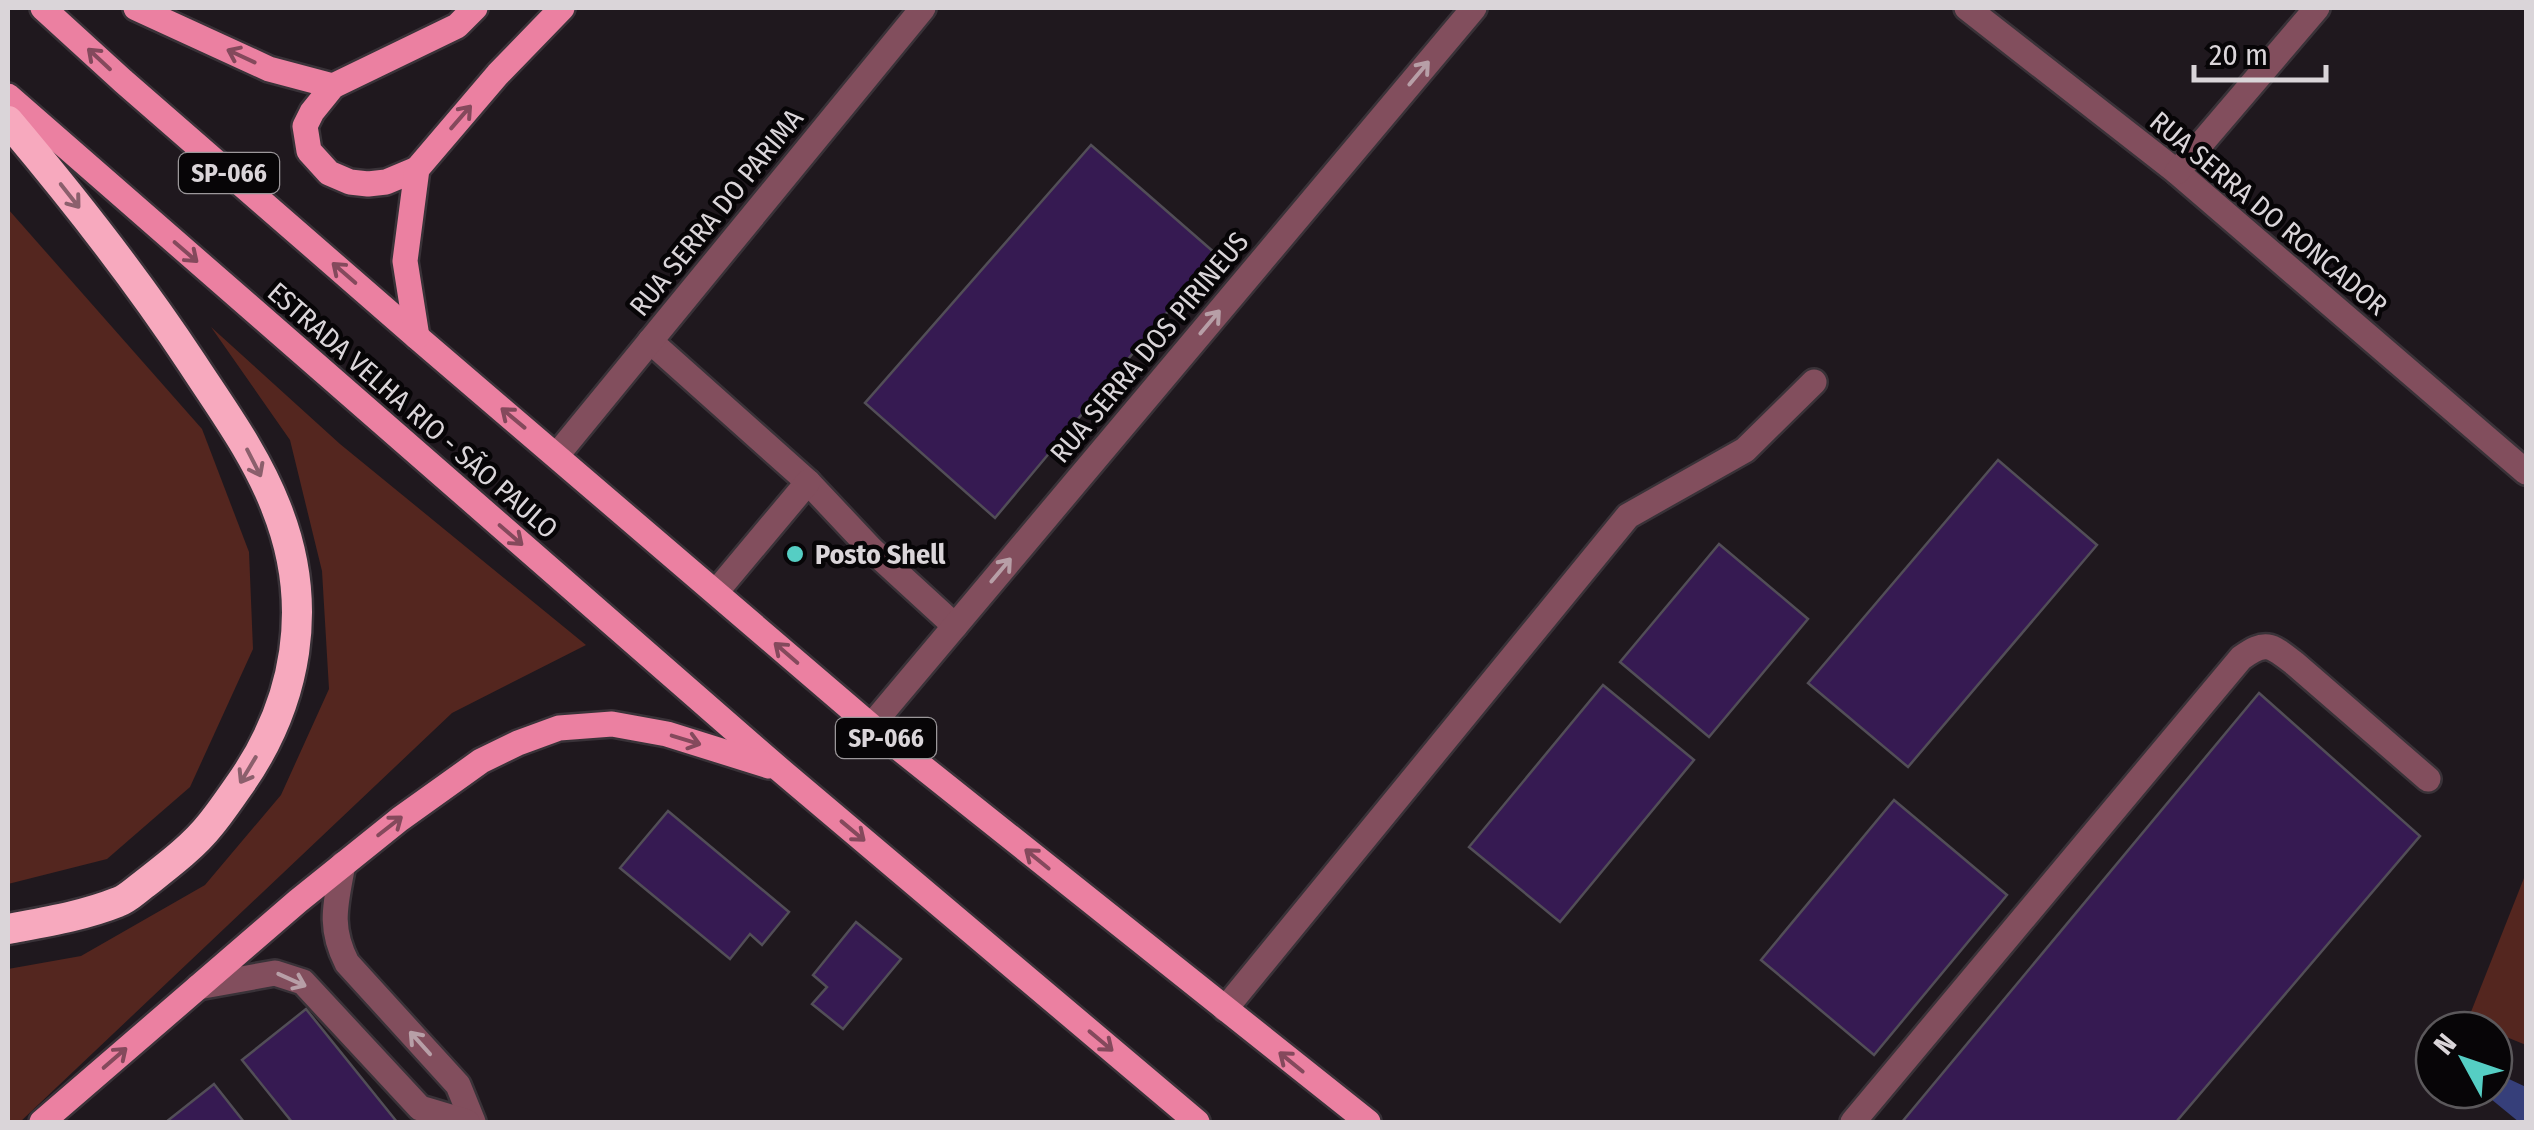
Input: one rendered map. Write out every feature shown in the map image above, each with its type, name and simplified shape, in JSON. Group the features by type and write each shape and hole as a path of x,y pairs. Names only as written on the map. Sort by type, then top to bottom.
{"highway":[{"path":"8,121 156,308 248,449 276,507 293,564 298,621 290,680 274,726 209,828 122,901 8,930"}],"main road":[{"name":"ESTRADA VELHA RIO - SÃO PAULO","path":"43,8 417,337"},
{"path":"136,8 270,70 333,86"},
{"path":"475,8 457,26 333,86 305,126 310,151 330,173 350,182 368,184 386,182 417,169 498,74 562,8"},
{"name":"ESTRADA VELHA RIO - SÃO PAULO","path":"8,96 778,768"},
{"path":"417,169 405,261 417,337"},
{"name":"SP-066","path":"417,337 871,726 1368,1122"},
{"path":"42,1122 343,864 481,761 559,728 612,724 667,734 778,768"},
{"name":"SP-066","path":"778,768 1197,1122"}],"street":[{"name":"RUA SERRA DO PARIMA","path":"557,455 922,8"},
{"name":"RUA SERRA DOS PIRINEUS","path":"871,726 1474,8"},
{"name":"RUA SERRA DO RONCADOR","path":"1968,8 2177,172 2526,472"},
{"path":"2177,172 2317,8"},
{"path":"650,341 808,482 954,626"},
{"path":"1225,1008 1628,516 1745,450 1814,382"},
{"path":"716,592 808,482"},
{"path":"1853,1122 2240,658 2257,646 2273,647 2294,663 2428,779"},
{"path":"343,864 333,920 337,944 346,963 458,1085 470,1122"},
{"path":"198,987 276,973 303,982 420,1108 470,1122"}],"shaded area":[{"path":"8,209 202,429 249,552 253,649 190,787 107,859 8,884"},
{"path":"211,327 340,444 586,645 452,713 20,1122 8,1122 8,969 81,956 205,885 281,795 329,689 322,571 290,440"},
{"path":"2526,873 2526,1045 2514,1040 2514,1010 2472,1010"}],"water":[{"path":"2514,1081 2526,1087 2526,1122 2519,1122 2504,1110 2514,1110"}],"building":[{"path":"1091,145 1216,254 995,518 865,403"},
{"path":"1998,460 2097,545 1908,767 1808,683"},
{"path":"1719,544 1808,619 1709,737 1620,662"},
{"path":"1603,685 1694,760 1560,922 1469,847"},
{"path":"2259,693 2420,836 2176,1122 1902,1122"},
{"path":"1894,800 2007,895 1874,1055 1761,960"},
{"path":"668,811 789,912 762,945 750,934 730,959 620,868"},
{"path":"856,922 901,959 843,1029 812,1004 827,987 813,975"},
{"path":"306,1009 397,1122 292,1122 242,1060"},
{"path":"214,1084 244,1122 166,1122"}],"place":[{"name":"Posto Shell","path":"795,554"}]}
